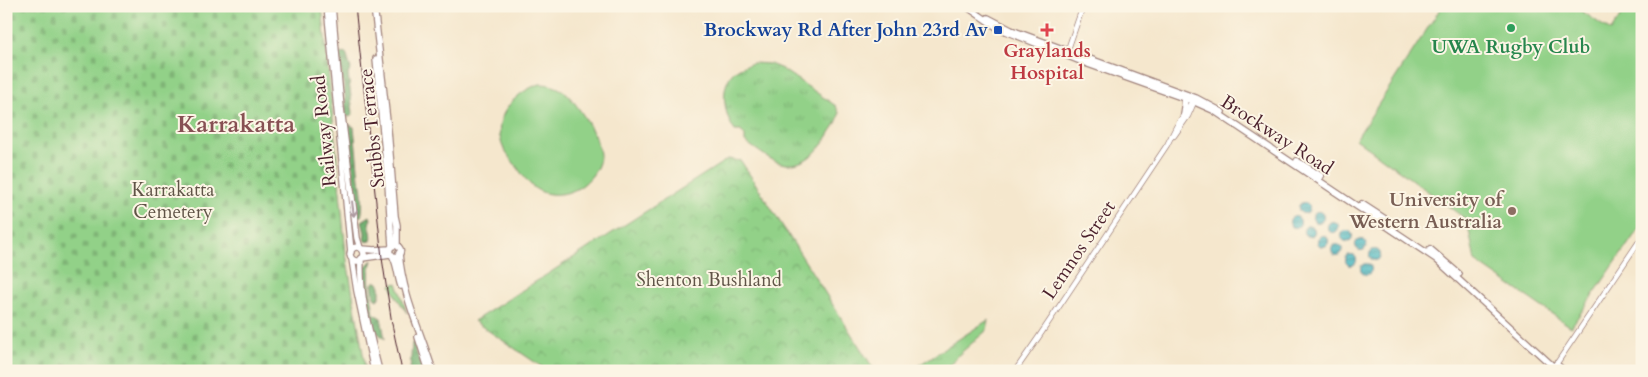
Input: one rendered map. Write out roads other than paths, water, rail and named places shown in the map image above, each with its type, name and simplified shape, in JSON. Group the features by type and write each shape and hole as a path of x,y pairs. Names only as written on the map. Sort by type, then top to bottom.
{"main road":[{"name":"Railway Road","path":"327,6 352,255 357,292 374,371"},
{"name":"Railway Road","path":"332,6 341,108 357,238 361,249"},
{"name":"Stubbs Terrace","path":"372,6 388,130 397,225 392,250 397,275 429,371"},
{"name":"Brockway Road","path":"966,6 998,28 1216,108 1438,254 1556,367 1564,371"},
{"name":"Brockway Road","path":"972,6 1001,25 1067,53 1184,98 1194,99"},
{"path":"1184,98 1184,115"},
{"path":"392,250 356,260 352,255 354,248 400,250 401,269 405,287 433,371"},
{"path":"361,249 364,255 361,259 364,309 379,371"}],"street":[{"path":"1067,53 1083,6"},
{"name":"Lemnos Street","path":"1167,145 1194,99"},
{"name":"Lemnos Street","path":"1015,371 1188,116 1194,99"},
{"path":"1556,367 1642,237"}],"water":[{"path":"1304,202 1310,208 1304,214 1298,208"},
{"path":"1318,211 1324,217 1318,223 1312,217"},
{"path":"1295,216 1301,222 1295,228 1289,222"},
{"path":"1333,221 1339,227 1333,233 1327,227"},
{"path":"1309,225 1315,231 1309,237 1303,231"},
{"path":"1347,230 1353,236 1347,242 1341,236"},
{"path":"1323,235 1329,241 1323,247 1317,241"},
{"path":"1361,239 1367,245 1361,251 1355,245"},
{"path":"1337,244 1343,250 1337,256 1331,250"},
{"path":"1375,249 1381,255 1375,261 1369,255"},
{"path":"1351,254 1357,260 1351,266 1345,260"},
{"path":"1366,263 1372,269 1366,275 1360,269"}],"railway":[{"path":"355,6 382,258 392,324 402,371"}],"place":[{"name":"UWA Rugby Club","path":"1511,28"},
{"name":"Brockway Rd After John 23rd Av","path":"998,30"},
{"name":"Graylands Hospital","path":"1047,30"},
{"name":"University of Western Australia","path":"1512,211"}],"district":[{"name":"Karrakatta","path":"236,124"}],"park label":[{"name":"Karrakatta Cemetery","path":"173,201"},
{"name":"Shenton Bushland","path":"709,280"}]}
